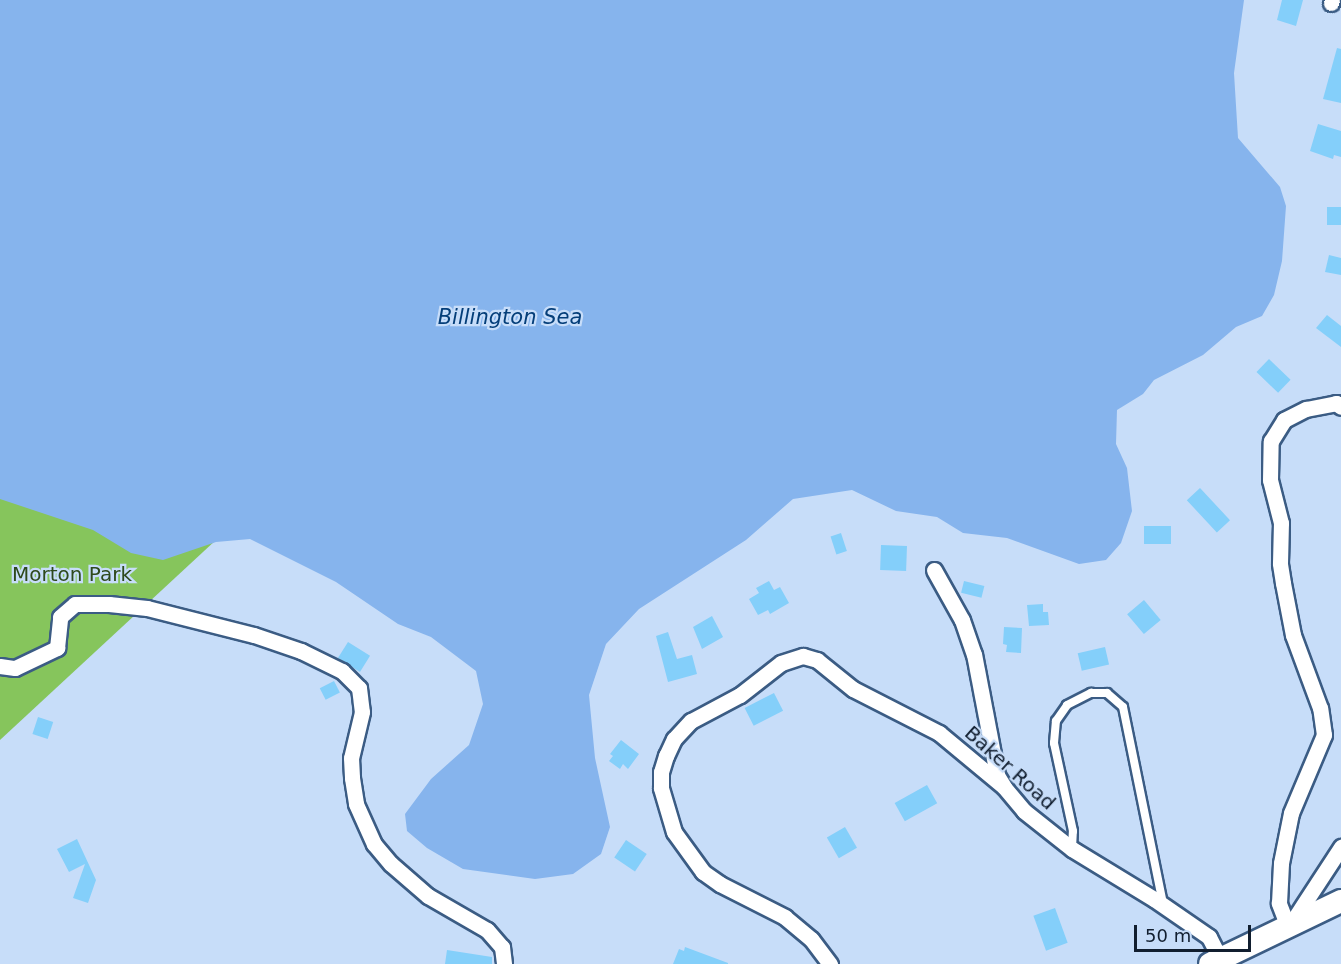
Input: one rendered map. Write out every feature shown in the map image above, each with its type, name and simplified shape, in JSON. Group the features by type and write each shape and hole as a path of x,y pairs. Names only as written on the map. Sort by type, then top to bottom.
{"main road":[{"path":"1215,962 1341,902"}],"street":[{"path":"1288,927 1279,903 1281,862 1291,813 1324,735 1320,708 1293,634 1280,563 1281,523 1270,480 1271,441 1284,420 1306,409 1336,403 1341,407"},
{"path":"934,570 962,620 974,654 998,775 1004,788"},
{"path":"0,666 15,669 57,648 60,617 75,604 109,604 147,608 254,635 301,651 342,671 359,688 362,712 351,758 352,778 356,804 374,844 391,864 428,896 487,930 502,947 504,964"},
{"name":"Baker Road","path":"830,964 811,939 785,917 729,889 703,872 674,832 665,808 661,772 674,739 691,721 741,695 781,663 803,656 818,660 853,689 939,733 1004,788 1024,811 1072,849 1163,904 1209,937 1215,962"},
{"path":"1288,927 1341,847"}],"lane":[{"path":"1072,849 1073,831 1054,743 1056,721 1067,705 1091,693 1107,693 1123,707 1163,904"}],"green space":[{"name":"Morton Park","path":"0,473 230,527 0,740"}],"water":[{"name":"Billington Sea","path":"0,0 1244,0 1234,73 1238,138 1280,187 1286,206 1282,261 1274,295 1262,316 1236,327 1203,355 1154,380 1143,394 1117,410 1116,444 1127,468 1132,511 1121,543 1106,560 1079,564 1007,538 963,533 937,517 896,511 852,490 793,499 746,540 639,609 606,644 589,695 595,758 610,827 601,854 573,874 535,879 463,869 427,848 407,831 405,814 431,779 469,745 483,704 476,671 431,637 398,624 336,582 250,539 216,542 163,560 131,553 93,530 0,499"}],"building":[{"path":"1282,0 1303,0 1296,26 1277,20"},
{"path":"1337,48 1341,49 1341,103 1323,99"},
{"path":"1318,124 1341,131 1341,157 1334,155 1333,159 1310,151"},
{"path":"1327,207 1341,207 1341,225 1327,225"},
{"path":"1329,255 1341,258 1341,275 1325,272"},
{"path":"1327,315 1341,326 1341,347 1316,328"},
{"path":"1269,359 1291,380 1278,393 1256,372"},
{"path":"1200,488 1230,520 1217,532 1187,500"},
{"path":"1144,526 1171,526 1171,544 1144,544"},
{"path":"841,533 847,551 836,554 831,536"},
{"path":"881,545 907,546 906,571 880,570"},
{"path":"769,581 774,590 780,587 789,603 770,614 768,610 758,615 749,599 759,593 756,588"},
{"path":"964,581 984,586 981,598 961,593"},
{"path":"1144,600 1161,620 1144,634 1127,614"},
{"path":"1043,604 1043,612 1048,612 1049,625 1029,626 1027,605"},
{"path":"712,616 723,637 702,649 693,627"},
{"path":"1004,627 1022,628 1021,653 1006,652 1007,645 1003,644"},
{"path":"668,632 677,659 692,655 697,674 668,682 656,636"},
{"path":"348,642 370,656 360,672 338,658"},
{"path":"1105,647 1109,665 1082,671 1078,653"},
{"path":"334,681 340,693 326,700 320,688"},
{"path":"774,693 783,711 754,726 745,708"},
{"path":"38,717 53,722 48,739 32,734"},
{"path":"621,740 639,754 628,769 623,764 620,769 609,761 613,756 610,754"},
{"path":"927,785 937,803 905,821 895,803"},
{"path":"845,827 857,848 839,858 827,838"},
{"path":"77,839 96,880 88,903 73,898 85,864 69,872 57,849"},
{"path":"626,840 647,854 635,871 614,857"},
{"path":"1055,908 1068,943 1046,951 1033,916"},
{"path":"685,947 728,964 673,964 679,949 684,951"},
{"path":"447,950 492,957 492,964 445,964"}]}
